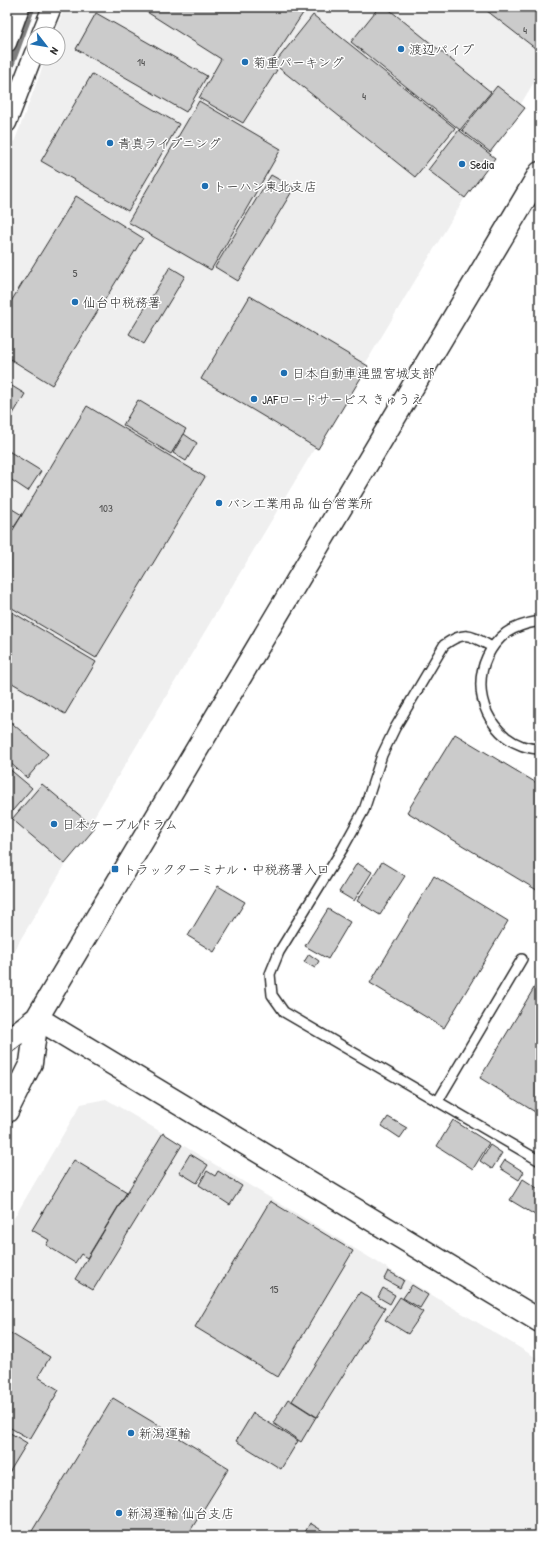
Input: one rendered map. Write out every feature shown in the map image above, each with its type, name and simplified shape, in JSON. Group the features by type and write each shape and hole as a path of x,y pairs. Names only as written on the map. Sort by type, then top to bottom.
{"street":[{"path":"8,37 20,7"},
{"path":"44,26 52,7"},
{"path":"7,123 29,66"},
{"path":"7,1041 37,1018 540,173"},
{"path":"7,1111 31,1063 37,1018"},
{"path":"37,1018 540,1321"}],"lane":[{"path":"540,621 524,624 506,633 492,647 482,667 480,689 485,710 496,729 513,743 540,750"},
{"path":"492,647 467,635 456,636 444,645 395,728 382,755 364,810 279,952 270,974 272,995 284,1012 540,1161"},
{"path":"438,1101 522,959"}],"shaded area":[{"path":"65,7 540,7 540,72 7,962 7,161 43,66 66,66 66,26 57,26"},
{"path":"106,1099 540,1360 540,1536 7,1536 7,1230 81,1104"}],"building":[{"name":"菊重パーキング","path":"139,7 307,7 269,65 277,70 243,123 199,98 221,59"},
{"path":"379,7 386,7 491,92 460,130 351,42"},
{"path":"482,7 540,7 540,52"},
{"path":"96,13 207,76 186,112 76,49"},
{"path":"313,15 455,128 415,177 274,64"},
{"name":"青真ライプニング","path":"92,74 179,124 128,211 41,161"},
{"path":"497,86 525,108 490,152 462,130"},
{"name":"トーハン東北支店","path":"199,101 281,149 211,270 128,222"},
{"name":"Sedia","path":"459,130 495,158 465,198 428,170"},
{"path":"271,175 294,188 238,281 215,267"},
{"path":"76,196 143,238 52,385 7,357 7,308"},
{"path":"170,267 185,276 144,344 129,334"},
{"name":"日本自動車連盟宮城支部","path":"250,296 368,366 318,449 201,379"},
{"path":"7,383 25,394 7,424"},
{"path":"138,400 186,429 171,454 123,425"},
{"path":"87,406 205,477 96,658 7,605 7,540"},
{"path":"184,434 197,443 186,461 173,453"},
{"path":"7,450 41,471 28,491 7,477"},
{"path":"7,506 22,515 14,527 7,523"},
{"path":"7,609 96,662 65,714 7,680"},
{"path":"7,719 48,754 27,778 7,760"},
{"path":"455,734 540,785 540,892 407,812"},
{"path":"7,767 32,788 7,817"},
{"name":"日本ケーブルドラム","path":"42,784 95,828 65,864 12,819"},
{"path":"382,862 405,876 380,915 357,901"},
{"path":"357,863 372,872 354,901 339,892"},
{"path":"434,876 508,921 444,1028 370,983"},
{"path":"218,886 245,902 214,952 188,936"},
{"path":"328,909 350,922 328,959 305,946"},
{"path":"309,954 319,961 315,968 304,962"},
{"path":"540,978 540,1115 480,1078"},
{"path":"388,1117 407,1128 400,1138 382,1126"},
{"path":"453,1120 489,1143 473,1169 437,1146"},
{"path":"163,1133 182,1145 93,1290 75,1279"},
{"path":"490,1145 502,1153 492,1169 480,1161"},
{"path":"190,1154 208,1165 197,1183 179,1172"},
{"path":"74,1160 127,1192 87,1258 81,1254 75,1263 46,1245 49,1240 32,1230"},
{"path":"505,1160 524,1172 519,1180 500,1168"},
{"path":"207,1171 215,1176 218,1171 242,1186 230,1205 199,1185"},
{"path":"523,1179 540,1190 540,1218 510,1200"},
{"path":"270,1201 353,1251 278,1377 195,1327"},
{"path":"388,1271 404,1280 400,1288 384,1279"},
{"path":"412,1285 428,1295 420,1308 403,1298"},
{"path":"383,1288 395,1295 390,1304 378,1297"},
{"path":"360,1292 385,1308 317,1417 292,1401"},
{"path":"400,1297 423,1312 408,1334 385,1320"},
{"path":"7,1331 50,1357 38,1377 59,1390 30,1439 7,1426"},
{"name":"新潟運輸","path":"113,1398 229,1468 187,1536 29,1536"},
{"path":"288,1399 316,1417 301,1442 273,1423"},
{"path":"253,1413 298,1441 281,1469 236,1441"},
{"path":"7,1431 27,1443 7,1476"},
{"path":"310,1523 331,1536 303,1536"}],"waterway":[{"path":"7,75 32,7"}],"place":[{"name":"渡辺パイプ","path":"401,49"},
{"name":"菊重パーキング","path":"245,62"},
{"name":"青真ライプニング","path":"110,143"},
{"name":"Sedia","path":"462,164"},
{"name":"トーハン東北支店","path":"205,186"},
{"name":"仙台中税務署","path":"75,302"},
{"name":"日本自動車連盟宮城支部","path":"284,373"},
{"name":"JAFロードサービス きゅうえ","path":"254,399"},
{"name":"バン工業用品 仙台営業所","path":"219,503"},
{"name":"日本ケーブルドラム","path":"54,824"},
{"name":"トラックターミナル・中税務署入口","path":"115,869"},
{"name":"新潟運輸","path":"131,1433"},
{"name":"新潟運輸 仙台支店","path":"119,1513"}]}
